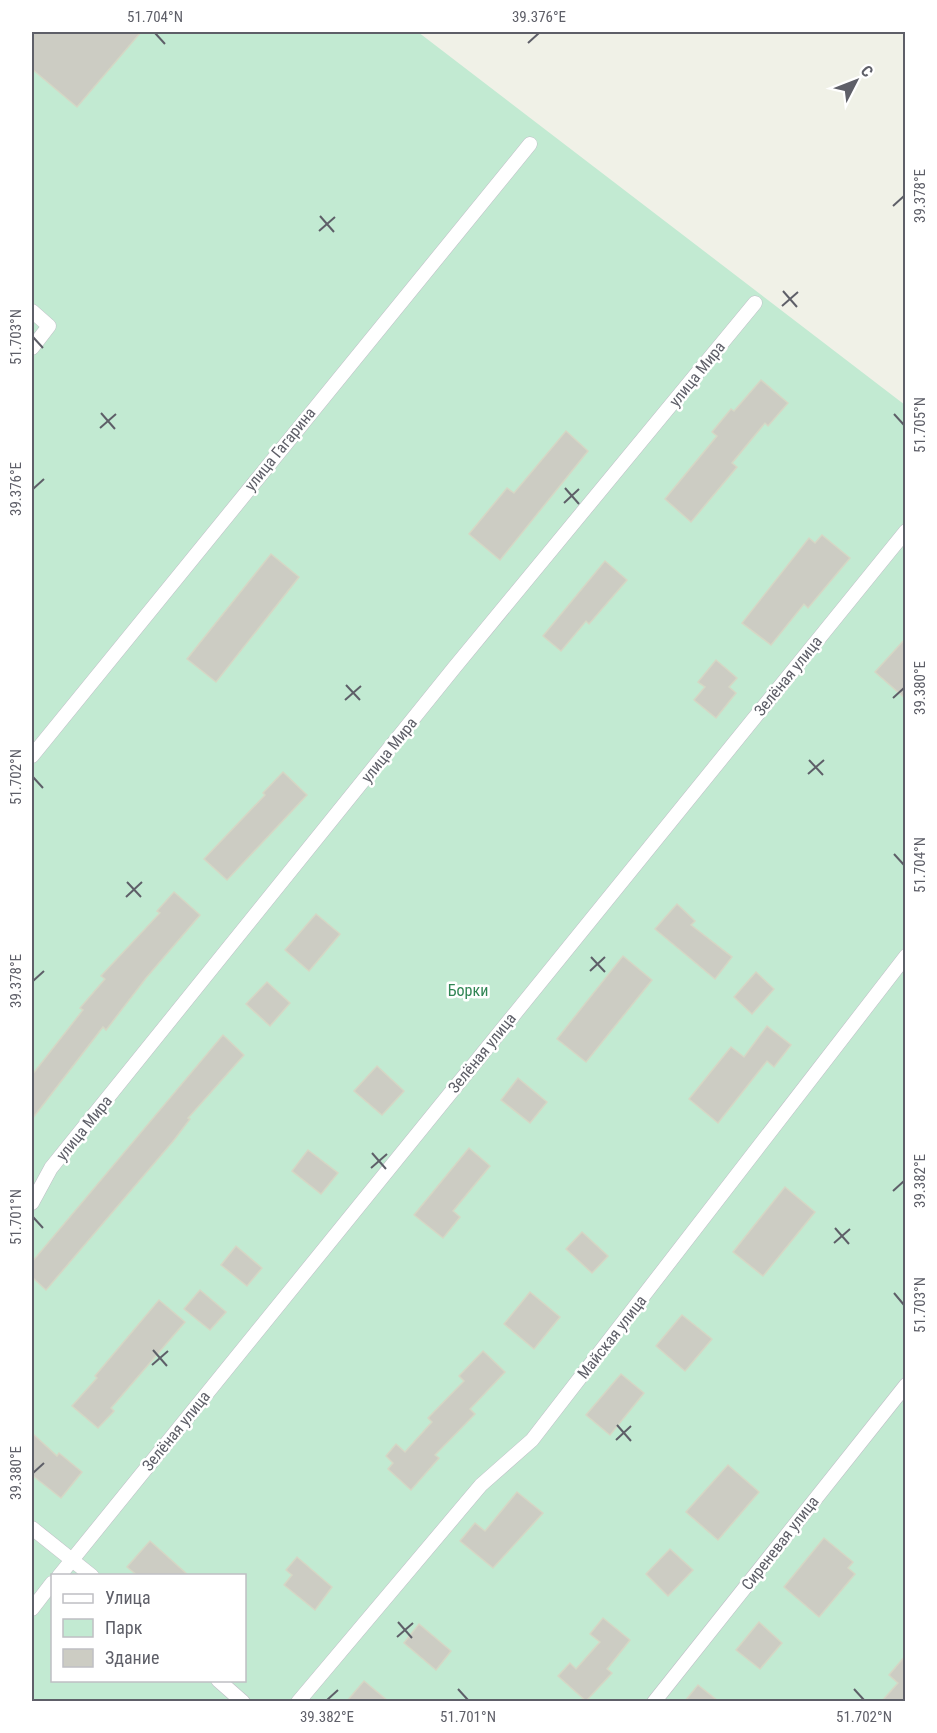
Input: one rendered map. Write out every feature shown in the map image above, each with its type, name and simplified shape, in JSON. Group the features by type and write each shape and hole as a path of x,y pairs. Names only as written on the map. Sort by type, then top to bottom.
{"street":[{"name":"улица Гагарина","path":"32,756 530,144"},
{"name":"улица Мира","path":"32,1203 58,1159 447,678 755,303"},
{"path":"32,310 50,326 32,348"},
{"name":"Зелёная улица","path":"60,1574 906,531"},
{"name":"Майская улица","path":"298,1701 481,1485 532,1440 906,956"},
{"name":"Сиреневая улица","path":"654,1701 906,1385"},
{"path":"32,1528 91,1574"},
{"path":"32,1609 51,1584"},
{"path":"220,1682 243,1701"}],"green space":[{"name":"Борки","path":"32,32 418,32 905,405 905,1701 32,1702"}],"building":[{"path":"32,32 141,32 77,107 32,69"},
{"path":"761,380 788,403 768,426 765,423 732,463 737,467 691,522 665,499 717,436 712,432 731,409 734,411"},
{"path":"566,431 588,451 500,560 469,534 507,488 514,493"},
{"path":"822,535 850,558 808,608 804,604 771,645 742,623 809,538 815,543"},
{"path":"271,554 299,577 216,682 187,659"},
{"path":"605,561 627,580 589,624 586,621 561,651 543,636"},
{"path":"906,638 906,699 875,672"},
{"path":"716,660 737,678 729,687 736,693 716,718 694,700 705,687 698,682"},
{"path":"283,772 307,795 227,880 204,859 265,795 263,793"},
{"path":"174,892 200,915 146,978 106,1030 103,1027 32,1119 32,1075 83,1010 80,1008 105,979 101,976 160,913 157,911"},
{"path":"677,904 695,921 691,925 732,957 715,979 655,929"},
{"path":"316,914 340,934 309,971 285,950"},
{"path":"623,956 652,980 586,1062 557,1039"},
{"path":"756,972 774,989 752,1014 734,997"},
{"path":"267,982 290,1003 270,1026 246,1004"},
{"path":"767,1026 791,1045 774,1067 767,1061 718,1123 689,1099 731,1047 744,1057"},
{"path":"223,1035 244,1055 188,1118 190,1119 174,1140 46,1290 32,1277 32,1262"},
{"path":"377,1066 404,1091 382,1115 354,1091"},
{"path":"518,1078 547,1102 530,1123 501,1100"},
{"path":"469,1148 490,1166 453,1211 460,1217 443,1238 414,1215"},
{"path":"308,1150 338,1173 321,1194 292,1171"},
{"path":"785,1187 815,1212 763,1276 733,1252"},
{"path":"582,1232 608,1256 592,1273 566,1249"},
{"path":"236,1246 262,1268 247,1286 221,1265"},
{"path":"200,1290 226,1312 210,1330 184,1309"},
{"path":"530,1292 560,1317 534,1349 504,1324"},
{"path":"159,1300 185,1322 111,1408 114,1411 98,1428 72,1406"},
{"path":"682,1315 712,1339 685,1371 656,1346"},
{"path":"483,1351 505,1372 470,1409 475,1414 435,1455 439,1458 411,1490 388,1469 393,1463 386,1456 396,1444 405,1452 432,1422 428,1418 464,1381 459,1376"},
{"path":"621,1374 644,1393 610,1435 586,1415"},
{"path":"32,1433 57,1456 59,1453 82,1472 61,1498 32,1475"},
{"path":"728,1465 759,1492 718,1540 686,1512"},
{"path":"517,1492 543,1513 493,1568 460,1541 475,1523 485,1531"},
{"path":"824,1538 853,1562 848,1568 855,1574 819,1617 784,1587"},
{"path":"150,1541 187,1574 136,1574 127,1567"},
{"path":"670,1549 693,1570 668,1596 646,1574"},
{"path":"297,1557 332,1587 315,1610 284,1585 292,1575 286,1570"},
{"path":"603,1618 630,1640 607,1669 612,1673 586,1701 558,1676 570,1663 576,1669 600,1642 590,1634"},
{"path":"759,1622 782,1643 760,1669 736,1650"},
{"path":"419,1624 451,1651 436,1670 404,1643"},
{"path":"906,1655 906,1701 882,1701 898,1683 889,1675"},
{"path":"364,1681 388,1701 347,1701"},
{"path":"698,1685 718,1701 685,1701"}]}
